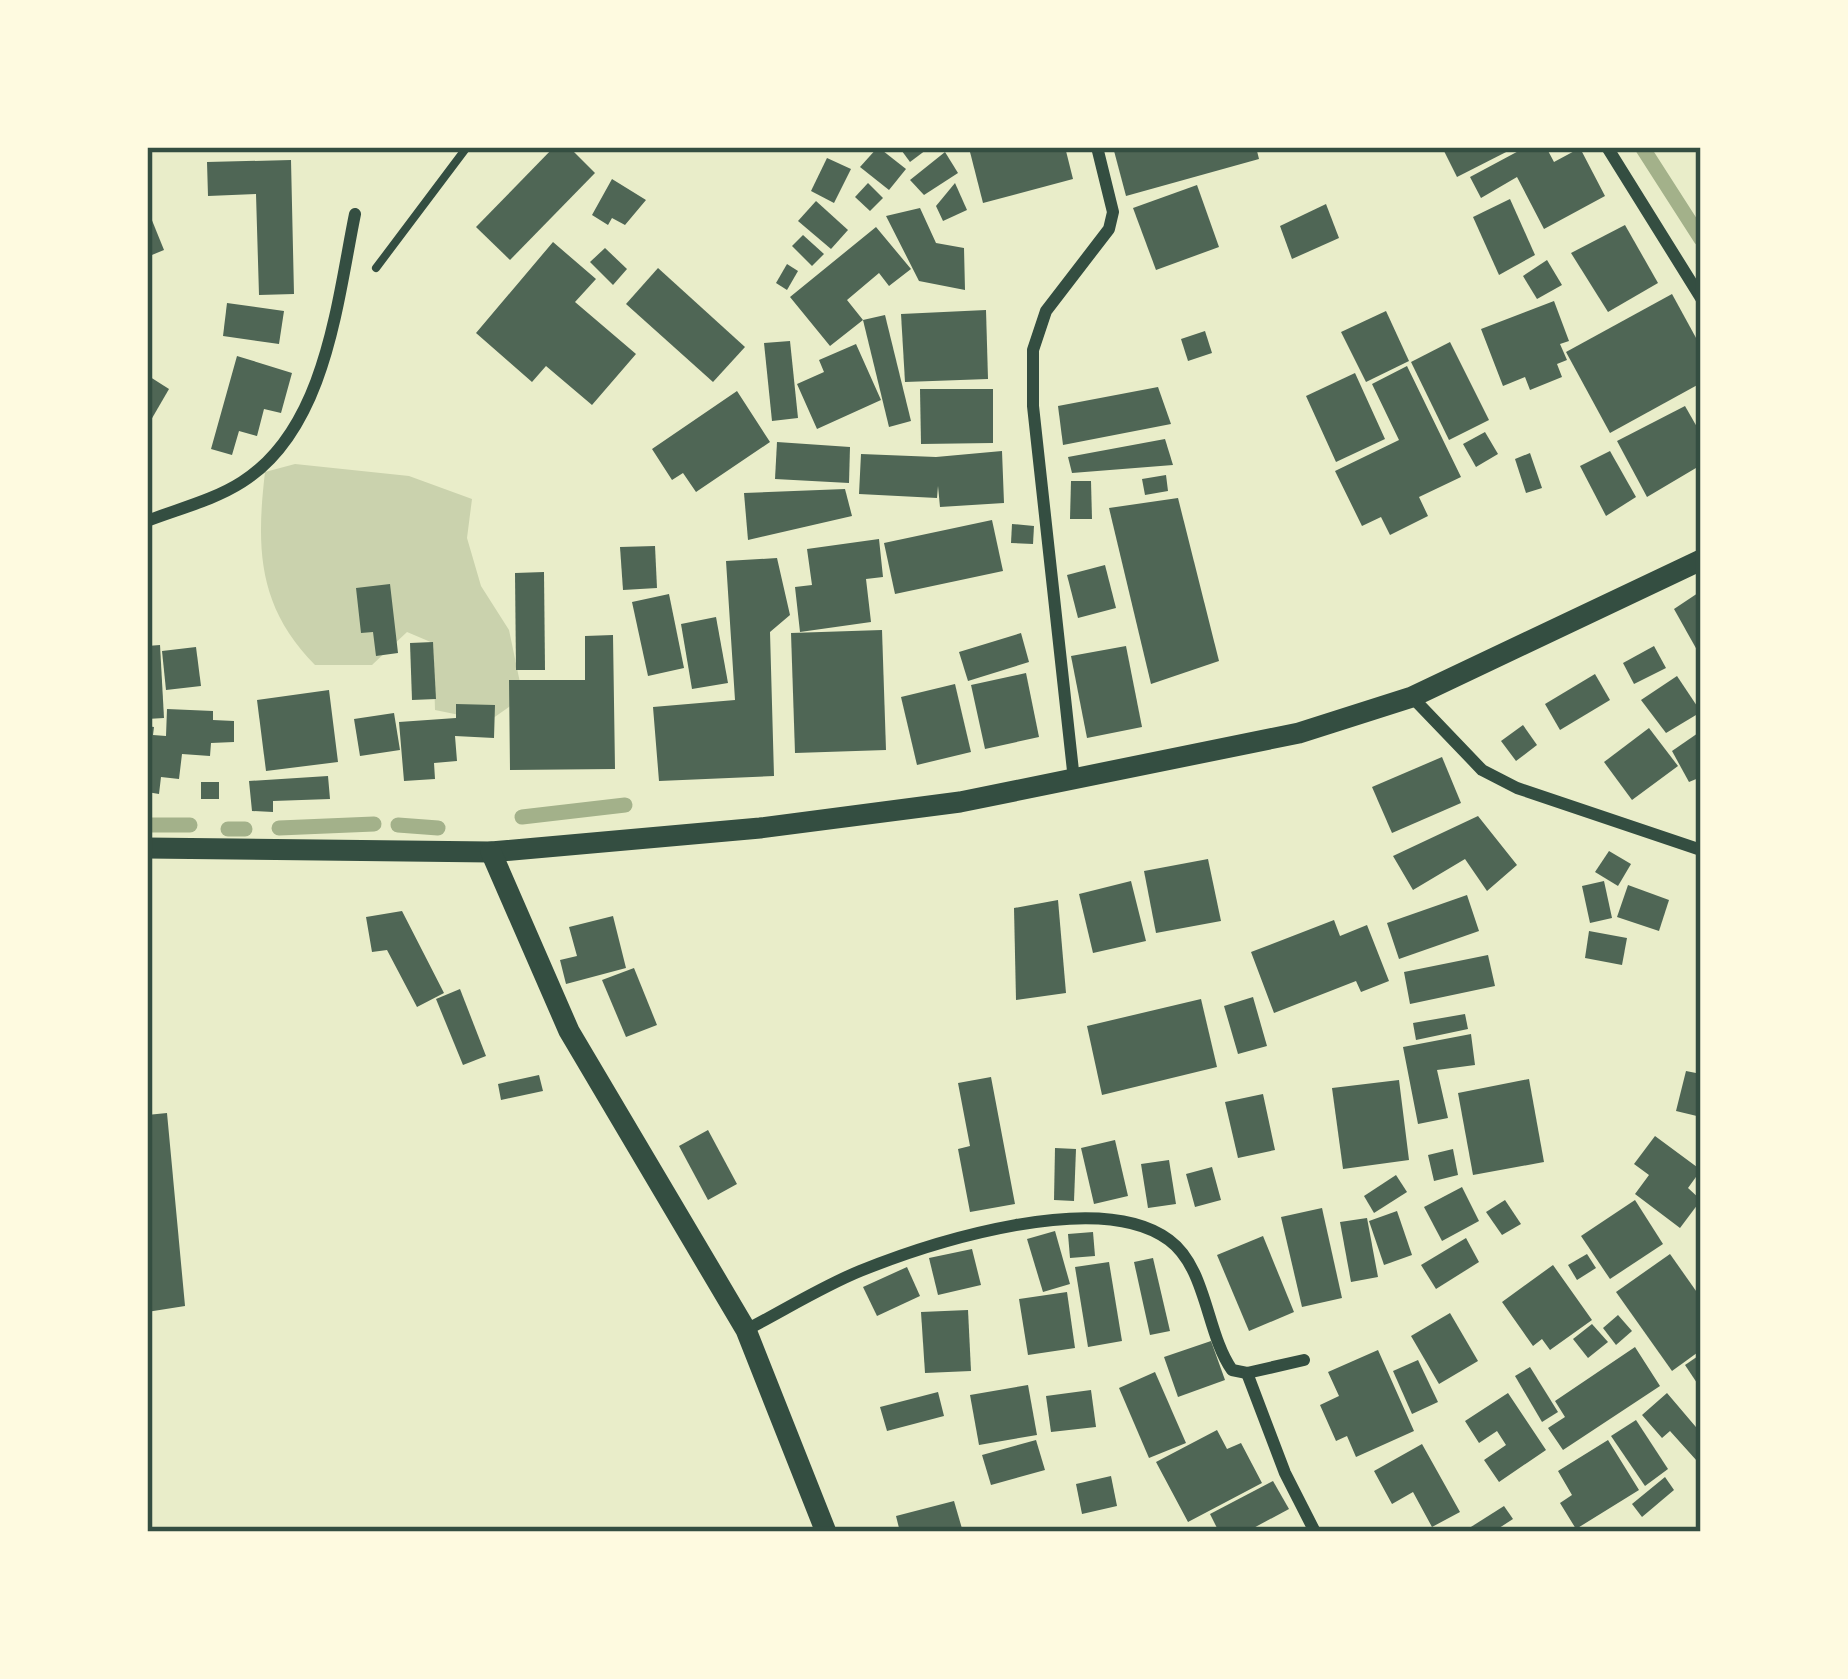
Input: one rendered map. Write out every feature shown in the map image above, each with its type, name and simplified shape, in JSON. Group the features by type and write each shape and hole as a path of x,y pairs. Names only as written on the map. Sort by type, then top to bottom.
{"street":[{"path":"1074,780 1033,406 1034,350 1046,311 1109,229 1113,212 1097,147"},
{"path":"1607,147 1701,298"},
{"path":"147,521 240,483 279,448 315,382 355,214"},
{"path":"147,848 491,852 760,828 1074,780 1299,733 1412,697 1701,560"},
{"path":"1412,697 1482,770 1517,788 1701,850"},
{"path":"491,852 569,1031 746,1330 826,1532"},
{"path":"746,1330 855,1273 914,1251 964,1236 1086,1218 1132,1224 1170,1240 1192,1270 1232,1370 1247,1373 1304,1360"},
{"path":"1247,1373 1285,1473 1315,1532"}],"path":[{"path":"373,272 466,147"}],"green space":[{"path":"295,464 409,476 472,499 467,538 481,586 509,630 523,697 489,721 435,710 433,643 407,632 372,665 315,665 282,621 265,576 262,552 265,472"}],"building":[{"path":"554,147 569,147 595,173 510,260 476,227"},
{"path":"878,147 906,169 889,190 860,167"},
{"path":"899,147 930,147 910,162"},
{"path":"1065,147 1073,179 983,203 969,148"},
{"path":"1113,147 1256,147 1259,159 1126,196"},
{"path":"1442,147 1516,147 1457,177"},
{"path":"1526,147 1546,147 1554,162 1580,148 1605,196 1544,229 1517,177 1481,198 1470,177"},
{"path":"945,152 958,173 924,195 910,180"},
{"path":"827,158 851,169 834,203 811,191"},
{"path":"291,160 294,294 259,295 256,194 208,196 207,162"},
{"path":"612,179 646,200 625,225 612,218 608,225 592,215"},
{"path":"868,183 883,198 870,211 855,197"},
{"path":"955,183 967,210 943,221 936,206"},
{"path":"1197,185 1219,247 1156,270 1133,208"},
{"path":"1510,199 1535,255 1499,275 1473,217"},
{"path":"816,201 848,230 831,249 798,221"},
{"path":"1326,204 1339,238 1292,259 1280,226"},
{"path":"147,208 164,250 147,257"},
{"path":"920,208 936,243 964,248 965,290 919,281 886,216"},
{"path":"1625,225 1658,283 1608,312 1571,253"},
{"path":"876,227 911,269 889,286 879,273 847,300 863,320 830,346 790,297"},
{"path":"803,235 824,254 812,266 792,246"},
{"path":"553,242 596,279 575,302 636,354 592,405 546,366 532,382 476,333"},
{"path":"605,248 627,269 613,285 590,262"},
{"path":"1547,260 1562,285 1537,299 1523,276"},
{"path":"787,264 798,271 787,290 776,283"},
{"path":"658,268 745,347 713,382 626,304"},
{"path":"1672,294 1701,347 1701,383 1610,433 1566,352"},
{"path":"1554,301 1569,341 1560,344 1567,360 1557,364 1562,377 1530,390 1525,377 1503,386 1481,329"},
{"path":"227,303 284,311 279,344 223,336"},
{"path":"986,310 988,379 905,382 901,314"},
{"path":"1386,311 1409,361 1366,382 1341,332"},
{"path":"885,315 911,421 889,427 863,320"},
{"path":"1205,331 1212,353 1188,361 1181,339"},
{"path":"790,341 798,418 772,421 764,343"},
{"path":"1450,342 1489,420 1449,440 1411,362"},
{"path":"856,344 881,400 817,429 797,384 824,372 819,360"},
{"path":"237,356 292,373 281,413 264,409 257,436 239,431 232,455 211,449"},
{"path":"1407,366 1461,477 1419,497 1428,516 1390,535 1381,517 1362,526 1335,471 1399,440 1372,384"},
{"path":"1355,373 1385,439 1336,462 1306,396"},
{"path":"147,375 169,389 151,420 147,418"},
{"path":"1158,387 1171,424 1063,445 1058,406"},
{"path":"920,389 993,389 993,443 921,444"},
{"path":"737,391 770,442 696,492 683,473 672,480 652,449"},
{"path":"1685,406 1701,434 1701,465 1647,497 1617,441"},
{"path":"1485,432 1498,454 1476,467 1463,444"},
{"path":"1165,439 1173,465 1072,473 1068,457"},
{"path":"777,442 850,447 849,483 775,479"},
{"path":"1002,451 1004,503 940,507 938,486 937,498 859,494 861,454 936,457"},
{"path":"1610,451 1636,497 1606,516 1580,466"},
{"path":"1530,453 1542,488 1526,493 1515,459"},
{"path":"1166,475 1168,491 1145,495 1142,479"},
{"path":"1071,481 1091,481 1092,519 1070,519"},
{"path":"845,489 852,516 748,540 744,493"},
{"path":"1178,498 1219,661 1151,684 1109,508"},
{"path":"992,520 1003,571 895,594 884,543"},
{"path":"1012,524 1034,526 1033,544 1011,543"},
{"path":"879,539 883,577 866,579 871,622 800,632 795,587 812,585 807,549"},
{"path":"655,546 657,588 623,590 620,547"},
{"path":"777,558 790,615 770,632 774,776 659,781 653,707 735,700 726,561"},
{"path":"1105,565 1116,608 1078,618 1067,575"},
{"path":"544,572 545,670 516,670 515,573"},
{"path":"390,584 398,653 376,656 373,632 361,633 356,588"},
{"path":"1701,591 1701,648 1697,650 1674,609"},
{"path":"669,594 684,668 648,676 632,602"},
{"path":"716,617 728,683 692,689 681,624"},
{"path":"882,630 886,750 795,753 791,633"},
{"path":"1021,633 1029,662 968,681 959,652"},
{"path":"613,635 615,769 510,770 509,680 585,680 585,636"},
{"path":"433,642 436,699 412,700 410,643"},
{"path":"160,645 164,718 147,719 147,646"},
{"path":"1126,646 1142,727 1087,738 1071,656"},
{"path":"1654,646 1666,668 1634,684 1623,663"},
{"path":"196,647 201,686 166,690 162,651"},
{"path":"1026,673 1039,737 985,749 971,685"},
{"path":"1595,674 1610,700 1560,730 1545,704"},
{"path":"1677,676 1701,712 1666,733 1641,700"},
{"path":"955,684 971,752 917,765 901,697"},
{"path":"329,690 338,762 266,771 257,700"},
{"path":"456,704 495,705 494,738 455,736 457,761 434,763 435,779 404,781 399,722 456,718"},
{"path":"167,709 213,711 213,720 234,721 234,742 211,743 210,756 182,754 179,779 161,777 159,794 147,792 147,726 154,727 153,735 166,736"},
{"path":"394,713 400,750 360,756 354,719"},
{"path":"1523,725 1537,745 1516,761 1501,741"},
{"path":"1649,728 1678,766 1632,800 1604,762"},
{"path":"1701,731 1701,777 1689,782 1672,751"},
{"path":"1442,757 1461,803 1392,833 1372,787"},
{"path":"328,776 330,799 273,801 273,812 252,811 249,781"},
{"path":"201,782 219,782 219,799 201,799"},
{"path":"1478,816 1517,865 1487,891 1465,859 1413,890 1393,856"},
{"path":"1609,851 1631,864 1618,886 1595,872"},
{"path":"1208,859 1221,921 1156,933 1144,871"},
{"path":"1131,881 1146,941 1093,953 1079,894"},
{"path":"1604,881 1612,918 1590,923 1582,886"},
{"path":"1628,885 1669,900 1659,931 1617,917"},
{"path":"1467,895 1479,931 1399,959 1387,923"},
{"path":"1058,900 1066,993 1016,1000 1014,908"},
{"path":"402,911 444,993 417,1007 387,950 372,952 366,917"},
{"path":"613,916 626,968 566,984 560,960 577,956 569,927"},
{"path":"1334,920 1340,936 1367,925 1389,981 1361,992 1356,981 1274,1013 1251,952"},
{"path":"1589,931 1627,938 1622,965 1585,958"},
{"path":"1488,955 1495,986 1410,1004 1404,972"},
{"path":"634,968 657,1025 626,1037 602,980"},
{"path":"460,989 486,1056 463,1065 436,999"},
{"path":"1253,997 1267,1046 1238,1054 1224,1006"},
{"path":"1201,999 1217,1067 1102,1095 1087,1026"},
{"path":"1465,1014 1468,1029 1416,1040 1413,1023"},
{"path":"1471,1034 1475,1065 1437,1070 1448,1118 1418,1124 1403,1047"},
{"path":"1686,1071 1701,1074 1701,1117 1676,1111"},
{"path":"539,1075 543,1091 501,1100 498,1084"},
{"path":"991,1077 1015,1204 970,1212 958,1149 970,1146 958,1083"},
{"path":"1529,1079 1544,1162 1473,1175 1458,1093"},
{"path":"1399,1080 1409,1160 1343,1169 1332,1088"},
{"path":"1263,1094 1275,1150 1238,1158 1225,1102"},
{"path":"167,1113 185,1306 147,1312 147,1115"},
{"path":"708,1130 737,1184 708,1200 679,1146"},
{"path":"1655,1136 1701,1170 1688,1188 1701,1200 1680,1228 1635,1194 1649,1175 1634,1164"},
{"path":"1115,1140 1128,1196 1094,1204 1081,1148"},
{"path":"1055,1148 1076,1149 1074,1201 1054,1200"},
{"path":"1453,1149 1458,1175 1434,1181 1428,1155"},
{"path":"1169,1160 1176,1204 1148,1208 1141,1164"},
{"path":"1212,1167 1221,1200 1195,1207 1186,1174"},
{"path":"1396,1175 1407,1192 1374,1213 1364,1196"},
{"path":"1462,1187 1479,1221 1442,1241 1424,1207"},
{"path":"1505,1200 1521,1224 1502,1235 1486,1212"},
{"path":"1635,1200 1663,1244 1610,1279 1581,1236"},
{"path":"1322,1208 1342,1298 1302,1307 1281,1217"},
{"path":"1397,1211 1412,1255 1384,1265 1369,1221"},
{"path":"1367,1218 1378,1277 1351,1282 1340,1222"},
{"path":"1055,1231 1070,1284 1043,1292 1027,1239"},
{"path":"1093,1232 1095,1256 1070,1258 1068,1234"},
{"path":"1263,1236 1294,1312 1249,1331 1217,1255"},
{"path":"1466,1238 1479,1262 1436,1289 1421,1265"},
{"path":"972,1249 981,1285 938,1295 929,1258"},
{"path":"1587,1254 1596,1268 1577,1280 1568,1265"},
{"path":"1670,1254 1701,1298 1701,1350 1672,1371 1616,1292"},
{"path":"1153,1258 1170,1331 1150,1335 1134,1262"},
{"path":"1109,1262 1122,1341 1088,1347 1075,1267"},
{"path":"1553,1265 1592,1320 1550,1350 1542,1339 1533,1346 1502,1302"},
{"path":"907,1267 920,1296 877,1316 863,1287"},
{"path":"1067,1292 1075,1348 1028,1355 1019,1299"},
{"path":"968,1310 971,1371 925,1373 921,1312"},
{"path":"1450,1313 1478,1361 1439,1384 1411,1336"},
{"path":"1618,1315 1632,1331 1616,1345 1603,1328"},
{"path":"1592,1324 1608,1342 1588,1358 1573,1339"},
{"path":"1211,1341 1225,1380 1178,1397 1164,1357"},
{"path":"1635,1347 1660,1386 1563,1450 1548,1428 1565,1417 1555,1401"},
{"path":"1378,1350 1414,1431 1356,1457 1347,1436 1336,1441 1320,1405 1339,1396 1328,1372"},
{"path":"1701,1354 1701,1389 1685,1365"},
{"path":"1418,1360 1438,1402 1412,1414 1393,1371"},
{"path":"1530,1367 1558,1412 1542,1422 1515,1376"},
{"path":"1155,1372 1186,1443 1149,1458 1119,1388"},
{"path":"1028,1385 1037,1435 979,1445 970,1395"},
{"path":"1091,1390 1096,1427 1051,1432 1046,1396"},
{"path":"938,1392 944,1416 887,1431 880,1407"},
{"path":"1508,1393 1546,1450 1499,1482 1484,1460 1506,1445 1497,1431 1479,1443 1465,1421"},
{"path":"1667,1393 1701,1433 1697,1461 1670,1431 1662,1438 1642,1415"},
{"path":"1636,1420 1668,1469 1645,1486 1611,1436"},
{"path":"1217,1430 1227,1449 1241,1443 1262,1483 1188,1522 1156,1462"},
{"path":"1036,1440 1045,1470 991,1485 982,1455"},
{"path":"1608,1440 1639,1490 1576,1529 1560,1503 1572,1495 1558,1471"},
{"path":"1422,1444 1460,1512 1432,1527 1413,1492 1392,1504 1374,1471"},
{"path":"1111,1476 1117,1506 1082,1514 1076,1484"},
{"path":"1665,1477 1674,1490 1642,1517 1632,1504"},
{"path":"1273,1481 1289,1509 1246,1532 1219,1532 1210,1514"},
{"path":"954,1501 963,1532 900,1532 896,1516"},
{"path":"1504,1506 1513,1519 1493,1532 1463,1532"}],"waterway":[{"path":"1642,147 1701,239"},
{"path":"522,817 625,805"},
{"path":"279,828 374,824"},
{"path":"147,825 190,825"},
{"path":"398,825 438,828"},
{"path":"228,829 245,829"}]}
